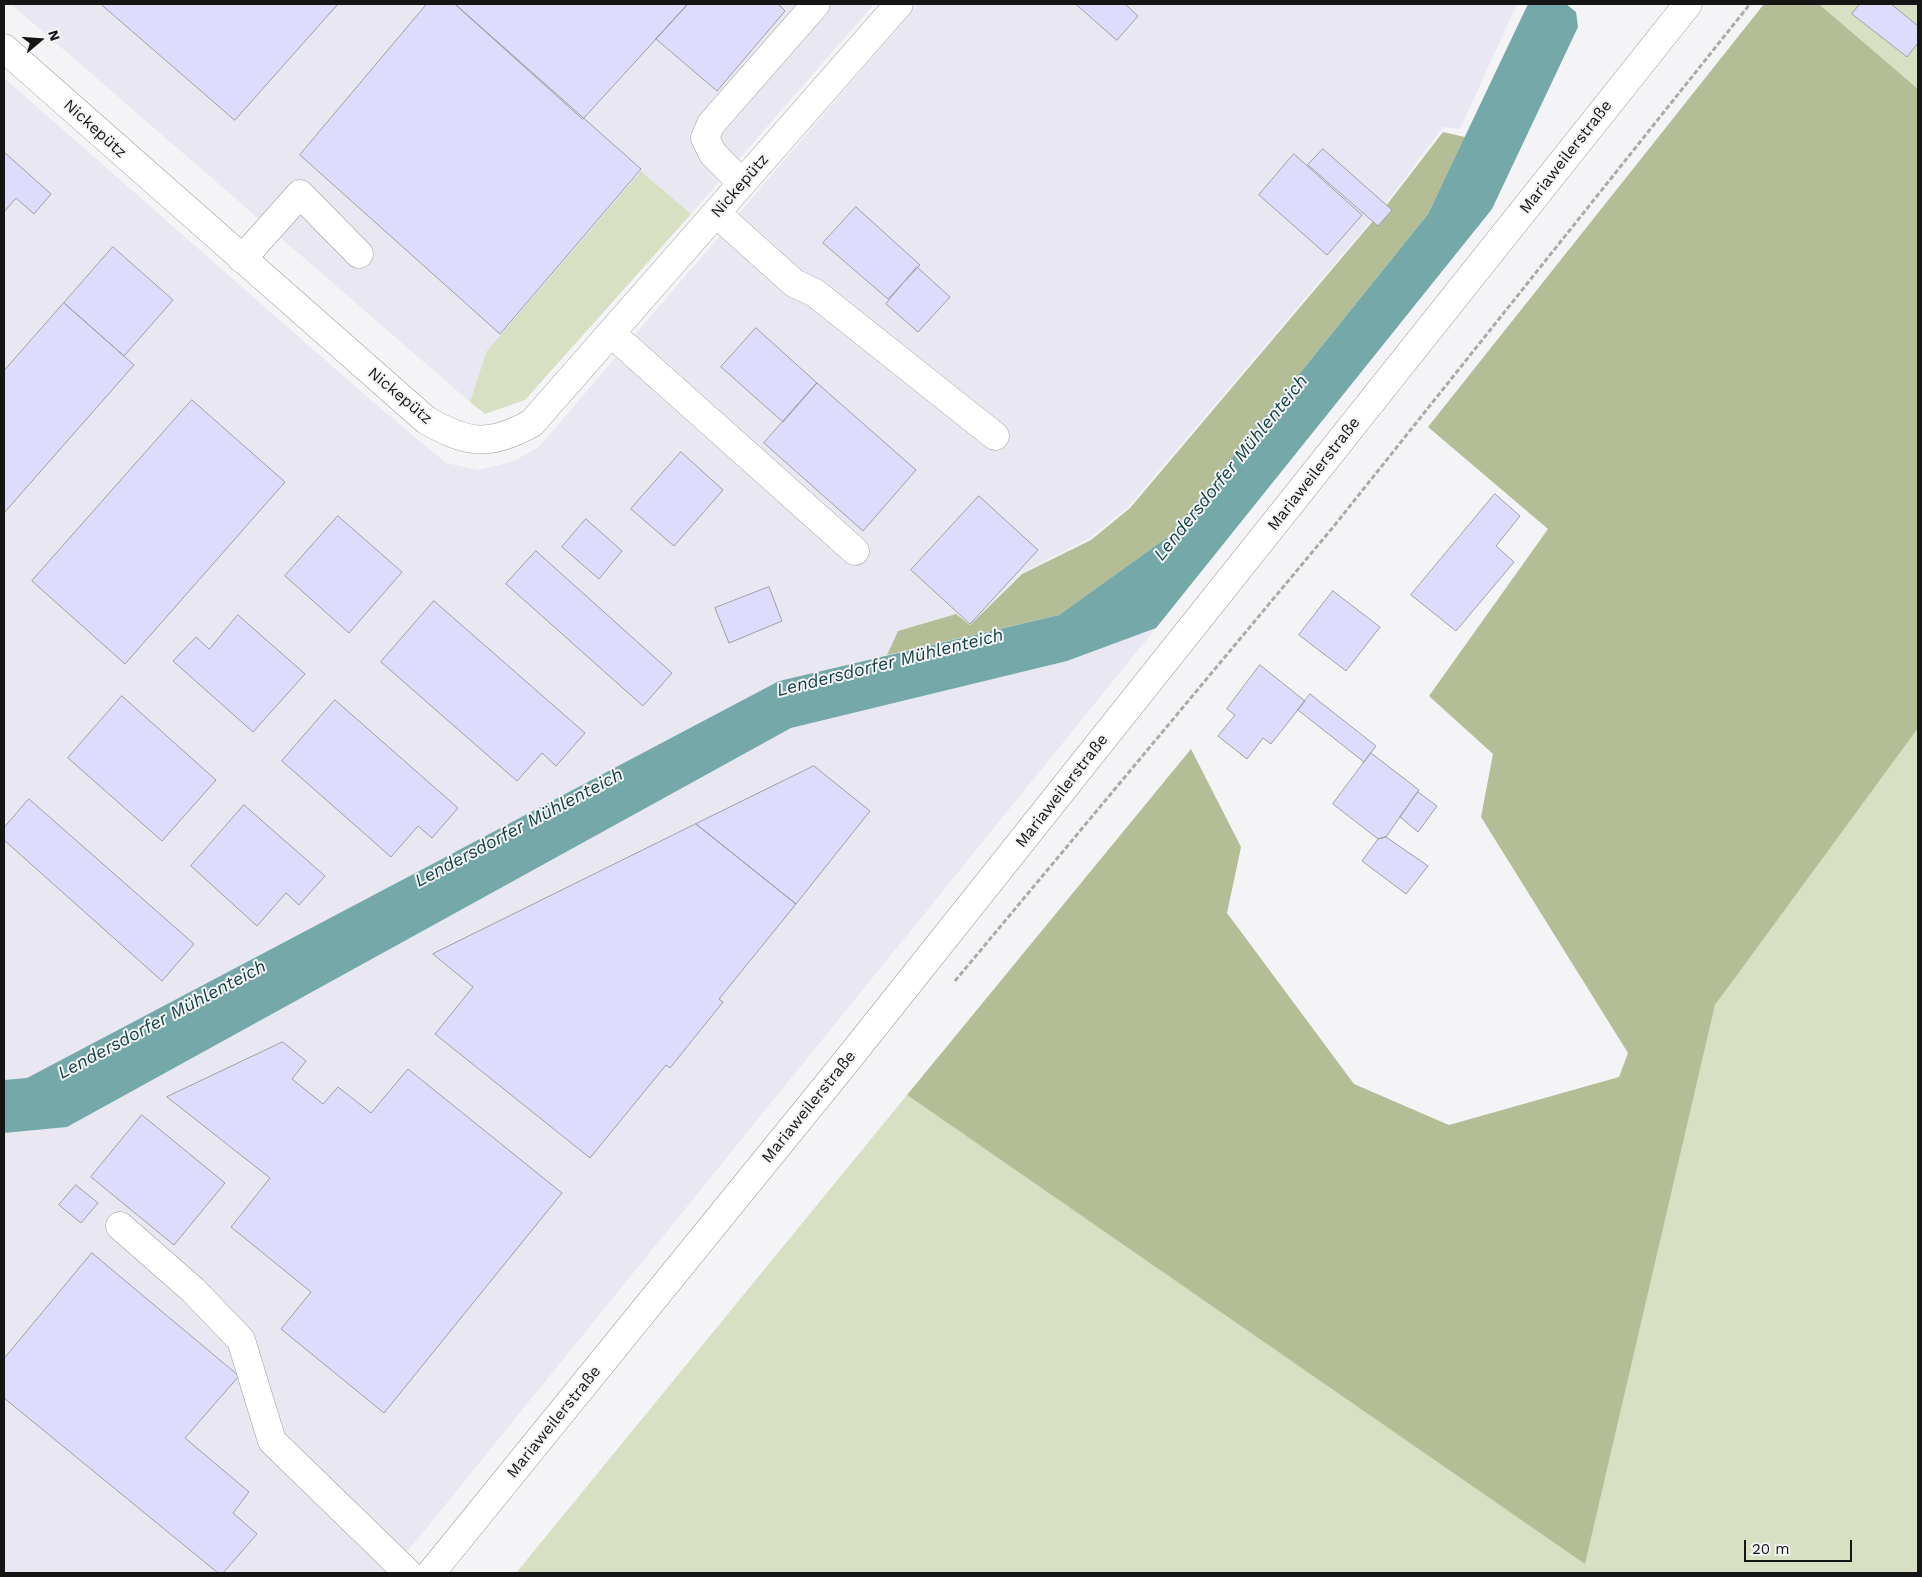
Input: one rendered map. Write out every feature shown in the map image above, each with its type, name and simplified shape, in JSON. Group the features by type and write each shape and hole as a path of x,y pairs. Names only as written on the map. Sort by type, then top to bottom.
{"main road":[{"path":"742,183 713,154 705,138 711,124 816,4"},
{"name":"Nickepütz","path":"4,48 426,420 452,435 486,441 511,435 532,423 899,4"},
{"name":"Mariaweilerstraße","path":"431,1573 856,1050 1683,6"},
{"path":"242,259 300,194 360,254"},
{"path":"716,213 794,283 815,293 995,436"},
{"path":"611,333 855,551"},
{"path":"120,1226 193,1290 241,1340 272,1441 408,1573"}],"path":[{"path":"953,983 1334,526 1750,4"}],"shaded area":[{"path":"11,4 874,4 691,214 641,171 486,352 470,402"},
{"path":"918,4 1517,4 1460,129 1443,127 1387,202 1128,507 1090,538 1021,573 970,625 956,614 898,631 887,655 779,681 27,1078 4,1080 4,78 373,402 446,463 479,470 514,461 539,447"},
{"path":"1156,628 390,1573 4,1573 4,1133 67,1127 791,728 1067,661"}],"green space":[{"path":"1764,4 1819,4 1918,89 1918,728 1715,1005 1585,1564 907,1095 1191,749 1241,847 1227,913 1354,1084 1449,1125 1619,1077 1628,1053 1481,817 1493,754 1429,696 1548,529 1428,427"},
{"path":"1819,4 1918,4 1918,89"},
{"path":"1443,132 1465,137 1428,214 1169,536 1059,615 887,655 898,631 956,614 970,625 1022,574 1091,540 1130,508 1389,202"},
{"path":"641,171 691,214 525,400 485,414 470,402 486,352"},
{"path":"1918,720 1918,1573 516,1573 907,1095 1585,1563 1715,1005"}],"water":[{"name":"Lendersdorfer Mühlenteich","path":"1528,4 1566,4 1576,12 1578,27 1492,209 1156,628 1067,661 791,728 67,1127 4,1133 4,1080 27,1078 779,681 1059,615 1169,536 1428,214"}],"building":[{"path":"101,4 338,4 235,120"},
{"path":"427,4 455,4 641,169 500,334 300,155"},
{"path":"455,4 688,4 583,119"},
{"path":"688,4 778,4 785,11 717,91 656,39"},
{"path":"1076,4 1125,4 1138,16 1117,40"},
{"path":"1860,4 1891,4 1918,26 1918,43 1907,57 1852,14"},
{"path":"1323,149 1392,210 1378,226 1308,165"},
{"path":"4,152 51,194 34,214 16,198 4,212"},
{"path":"1294,154 1362,215 1327,255 1259,195"},
{"path":"856,207 920,265 888,299 823,243"},
{"path":"113,247 173,300 124,356 64,303"},
{"path":"917,267 950,297 918,332 886,304"},
{"path":"64,303 134,365 4,513 4,371"},
{"path":"756,328 817,383 783,422 721,367"},
{"path":"817,383 916,470 863,531 764,443"},
{"path":"192,400 285,482 125,664 32,581"},
{"path":"681,452 723,490 674,546 631,509"},
{"path":"1495,494 1520,516 1496,546 1514,562 1456,631 1411,595"},
{"path":"979,496 1038,550 970,624 911,570"},
{"path":"338,516 402,572 349,633 285,576"},
{"path":"586,519 622,551 599,579 562,547"},
{"path":"536,551 672,673 643,706 506,584"},
{"path":"769,587 782,621 729,643 715,608"},
{"path":"1333,591 1380,627 1346,671 1299,635"},
{"path":"434,601 585,733 556,766 542,753 517,781 381,662"},
{"path":"238,615 305,674 253,732 173,661 196,637 209,649"},
{"path":"1260,665 1305,701 1271,744 1263,738 1247,759 1218,736 1235,715 1227,709"},
{"path":"1310,694 1376,746 1364,762 1298,710"},
{"path":"122,696 216,780 162,841 68,758"},
{"path":"335,700 458,808 432,838 418,826 391,857 282,761"},
{"path":"1371,753 1419,790 1386,837 1378,839 1333,804"},
{"path":"814,766 870,811 796,904 696,824"},
{"path":"1418,792 1437,806 1418,832 1400,817"},
{"path":"29,799 194,944 162,981 4,840 4,828"},
{"path":"244,805 325,876 299,905 286,893 257,926 191,866"},
{"path":"696,824 796,904 719,999 723,1002 670,1068 666,1065 590,1158 435,1034 473,987 433,954"},
{"path":"1386,837 1428,866 1406,894 1362,861 1378,839"},
{"path":"283,1042 306,1061 292,1079 323,1104 338,1087 371,1113 408,1069 562,1193 384,1413 281,1329 311,1292 231,1227 270,1178 167,1097"},
{"path":"142,1115 225,1183 174,1245 91,1177"},
{"path":"76,1185 98,1203 81,1223 59,1205"},
{"path":"92,1253 239,1376 185,1438 249,1492 233,1513 257,1534 223,1573 218,1573 4,1398 4,1359"}]}
